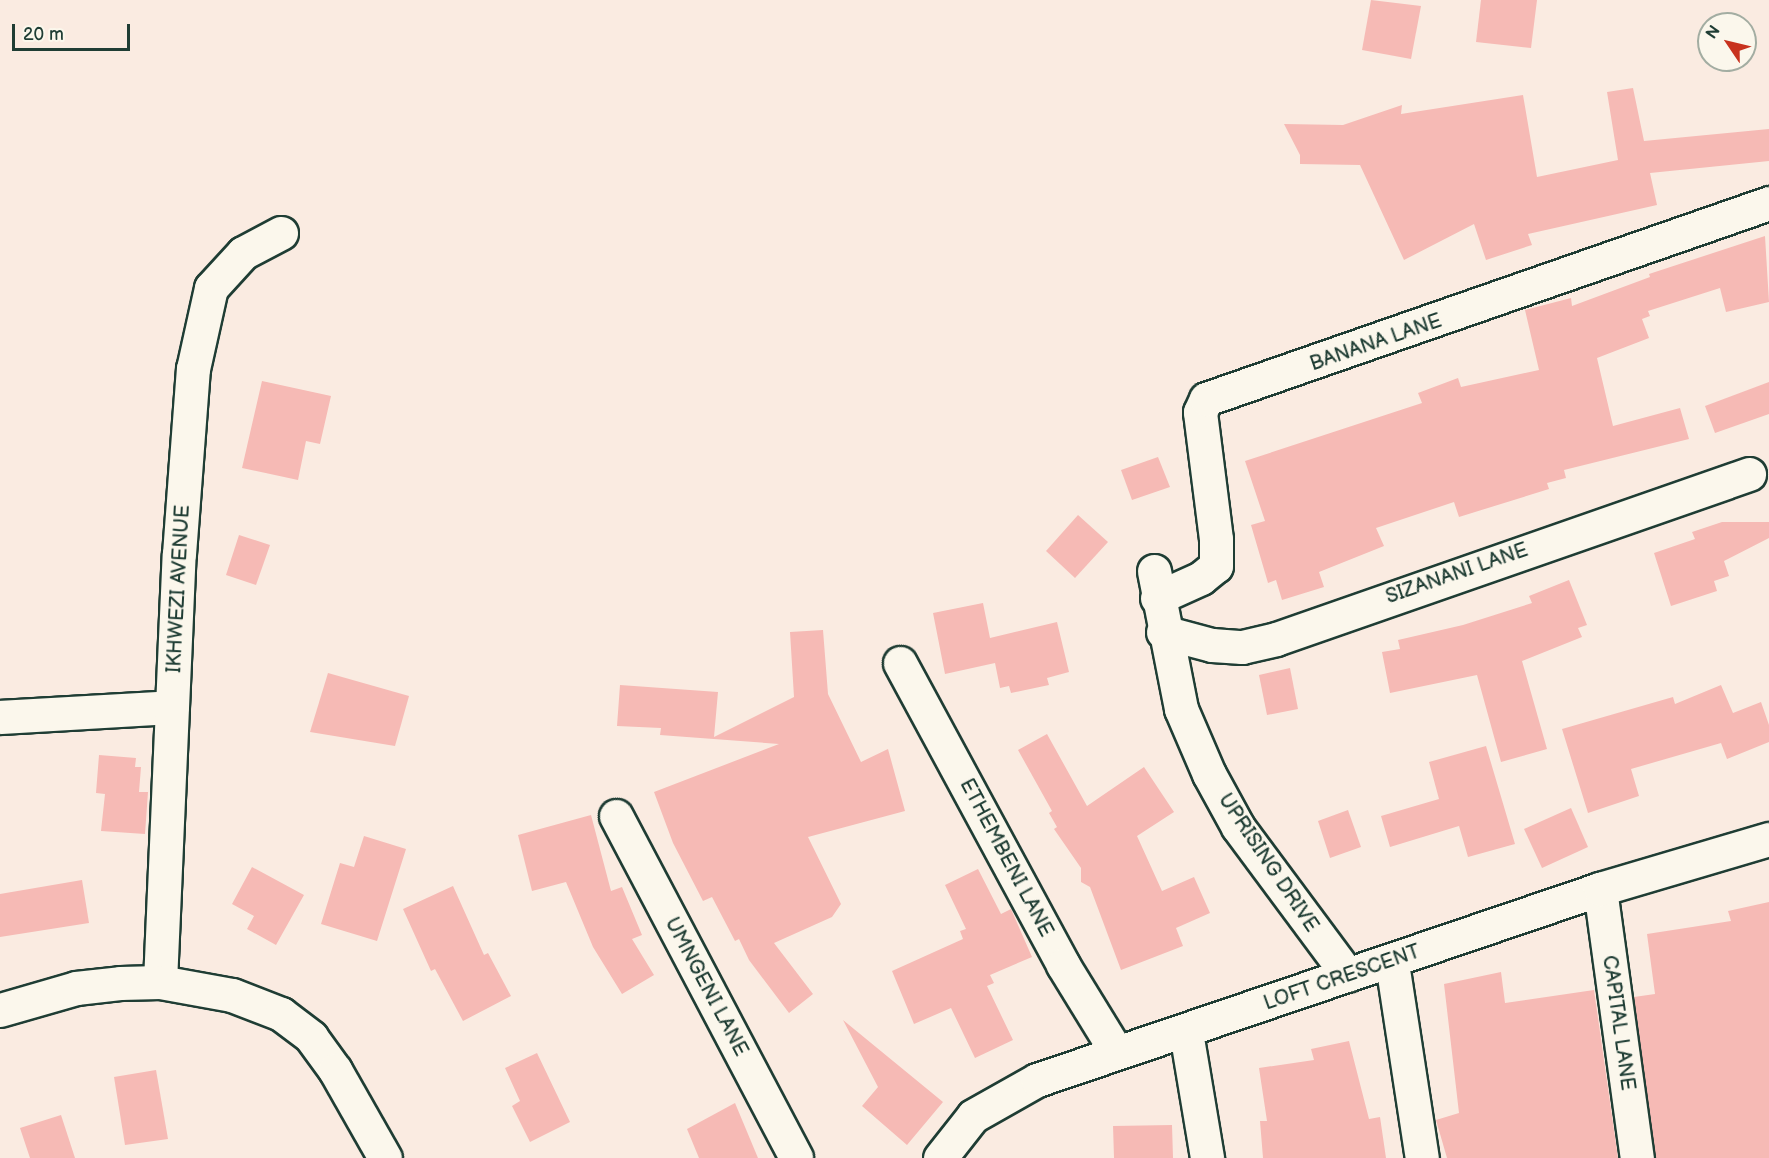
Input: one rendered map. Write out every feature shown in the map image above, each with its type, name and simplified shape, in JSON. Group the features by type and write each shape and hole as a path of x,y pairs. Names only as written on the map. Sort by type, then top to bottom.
{"street":[{"name":"BANANA LANE","path":"1155,584 1202,578 1216,566 1216,539 1200,411 1206,399 1518,294 1769,203"},
{"name":"IKHWEZI AVENUE","path":"160,982 172,707 187,450 202,321 211,288 228,266 281,233"},
{"name":"SIZANANI LANE","path":"1163,632 1222,646 1242,647 1276,639 1749,474"},
{"name":"UPRISING DRIVE","path":"1155,584 1163,632 1181,709 1209,774 1238,827 1348,975"},
{"name":"ETHEMBENI LANE","path":"900,663 1063,965 1116,1051"},
{"path":"0,717 172,707"},
{"name":"UMNGENI LANE","path":"616,816 796,1158"},
{"name":"LOFT CRESCENT","path":"940,1158 973,1116 1002,1096 1116,1051 1186,1032 1348,975 1392,963 1600,889 1769,838"},
{"name":"CAPITAL LANE","path":"1600,889 1636,1158"},
{"path":"1392,963 1422,1158"},
{"path":"0,1010 76,988 160,982 232,995 281,1014 311,1037 335,1070 385,1158"},
{"path":"1186,1032 1208,1158"}],"building":[{"path":"1371,0 1421,6 1411,59 1362,50"},
{"path":"1481,0 1537,0 1531,48 1476,42"},
{"path":"1633,88 1644,141 1769,129 1769,161 1650,173 1657,205 1528,234 1532,245 1486,260 1474,224 1404,260 1360,165 1300,164 1300,155 1284,124 1343,125 1402,105 1401,114 1523,95 1537,177 1618,160 1607,92"},
{"path":"1765,236 1769,302 1726,312 1720,288 1648,311 1650,316 1642,319 1649,338 1597,358 1613,426 1680,408 1689,439 1564,470 1566,478 1547,483 1549,489 1459,517 1454,502 1376,528 1384,546 1319,572 1324,587 1282,600 1276,580 1268,583 1251,525 1265,521 1245,461 1422,403 1418,393 1458,378 1461,387 1539,370 1525,310 1571,298 1572,306 1650,277 1649,274"},
{"path":"262,381 331,396 320,444 306,441 298,480 242,468"},
{"path":"1769,382 1769,414 1715,433 1705,406"},
{"path":"1158,457 1170,487 1132,500 1121,470"},
{"path":"1078,515 1108,542 1075,578 1046,551"},
{"path":"1722,522 1769,522 1769,538 1724,561 1729,576 1714,581 1717,591 1671,606 1654,553 1695,539 1692,532"},
{"path":"239,535 270,545 256,585 226,575"},
{"path":"1569,580 1587,625 1578,628 1582,637 1522,661 1547,749 1501,762 1477,675 1390,693 1382,652 1400,649 1398,640 1463,625 1532,603 1529,596"},
{"path":"983,603 990,638 1057,622 1069,672 1047,678 1049,685 1011,693 1009,686 1000,688 995,663 945,674 933,613"},
{"path":"823,630 828,694 861,762 888,749 905,811 808,837 841,904 832,917 774,943 813,994 789,1013 749,960 739,939 735,941 712,897 703,901 673,843 654,792 779,744 660,735 661,728 617,726 620,685 718,692 714,737 794,697 790,632"},
{"path":"1290,668 1298,709 1267,715 1259,675"},
{"path":"328,673 409,696 395,746 310,732"},
{"path":"1721,685 1733,713 1761,702 1769,725 1769,742 1727,759 1721,743 1631,769 1639,796 1588,813 1562,729 1673,697 1675,704"},
{"path":"1047,734 1087,806 1144,767 1174,812 1137,836 1162,891 1194,877 1210,913 1176,928 1183,946 1121,970 1090,887 1081,882 1081,868 1054,829 1057,827 1049,813 1052,811 1018,750"},
{"path":"1486,746 1515,844 1468,857 1459,826 1390,847 1381,816 1439,799 1429,762"},
{"path":"99,755 136,758 135,767 141,767 139,792 148,792 145,834 101,831 105,794 96,793"},
{"path":"1571,808 1588,847 1542,868 1524,829"},
{"path":"1348,810 1361,847 1330,858 1318,821"},
{"path":"591,815 611,891 622,887 642,935 632,939 654,975 622,994 593,947 566,882 532,891 518,835"},
{"path":"364,836 406,849 377,941 321,924 340,863 354,867"},
{"path":"252,867 304,895 276,945 247,929 254,916 232,904"},
{"path":"978,869 1001,914 1011,909 1032,957 990,975 994,983 987,986 1013,1040 975,1058 951,1008 914,1024 892,971 963,939 960,931 966,929 945,885"},
{"path":"82,880 89,923 0,937 0,894"},
{"path":"453,886 484,955 488,953 511,996 463,1021 435,969 431,971 403,909"},
{"path":"1769,902 1769,1158 1655,1158 1634,997 1655,994 1647,934 1731,921 1728,911"},
{"path":"1501,972 1505,1003 1594,990 1618,1158 1447,1158 1436,1120 1459,1113 1444,984"},
{"path":"843,1020 943,1102 907,1145 862,1106 878,1087"},
{"path":"1349,1041 1369,1119 1380,1117 1386,1158 1263,1158 1260,1121 1267,1121 1259,1068 1314,1060 1311,1049"},
{"path":"537,1053 570,1122 530,1142 512,1106 520,1101 505,1068"},
{"path":"156,1070 168,1139 125,1145 114,1077"},
{"path":"735,1103 758,1158 699,1158 687,1129"},
{"path":"61,1115 75,1158 30,1158 20,1128"},
{"path":"1172,1125 1173,1158 1114,1158 1113,1126"}]}
